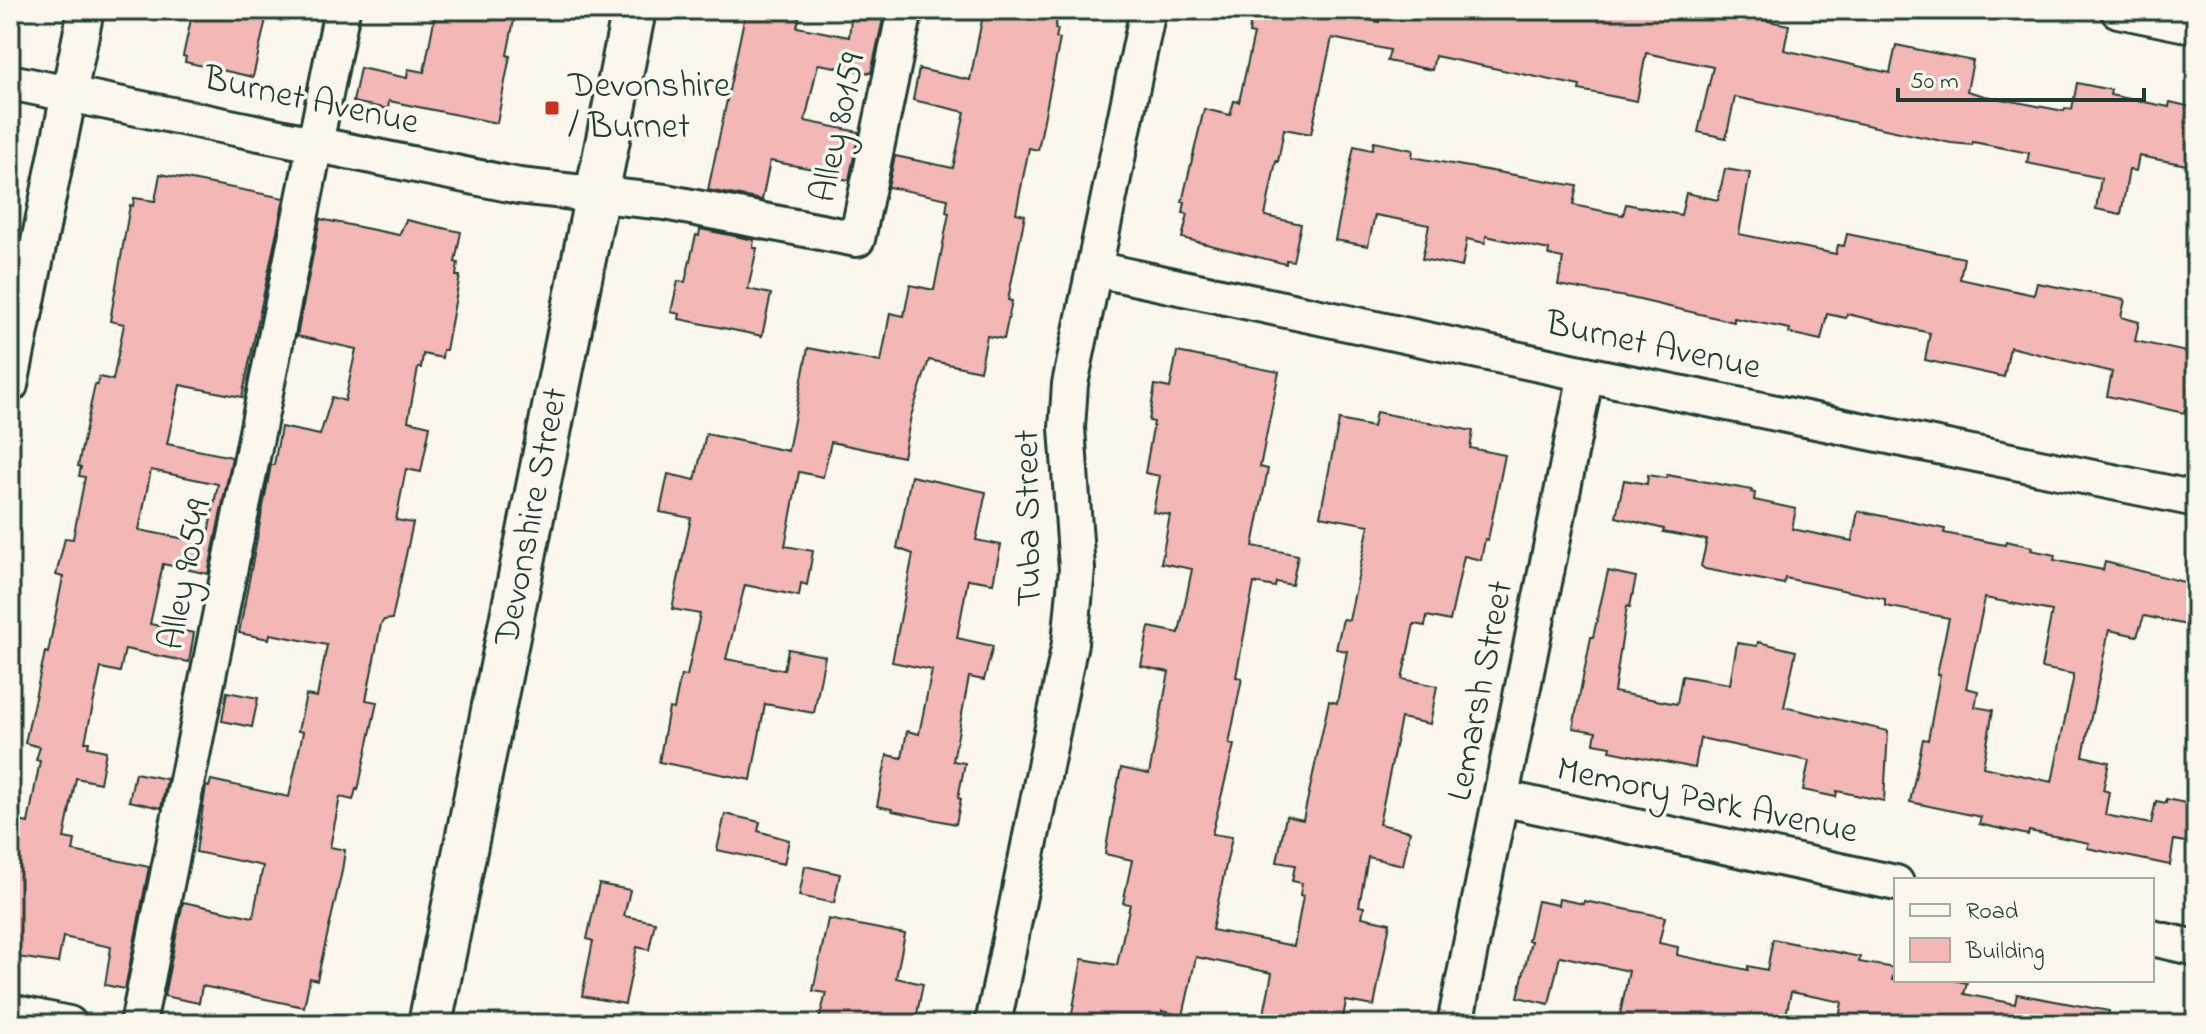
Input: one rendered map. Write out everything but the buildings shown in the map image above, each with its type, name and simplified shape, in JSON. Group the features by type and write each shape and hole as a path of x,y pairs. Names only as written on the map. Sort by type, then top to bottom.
{"main road":[{"name":"Devonshire Street","path":"430,1024 634,10"}],"street":[{"path":"10,385 86,10"},
{"name":"Alley 90549","path":"138,1024 342,10"},
{"name":"Alley 80159","path":"597,194 665,202 857,239 905,10"},
{"name":"Tuba Street","path":"993,1024 1070,643 1077,569 1067,428 1070,384 1148,10"},
{"path":"2118,10 2196,26"},
{"name":"Burnet Avenue","path":"10,82 519,186 597,194"},
{"name":"Burnet Avenue","path":"1095,269 2196,499"},
{"name":"Lemarsh Street","path":"1455,1024 1586,374"},
{"name":"Memory Park Avenue","path":"1501,798 1894,883"},
{"path":"2154,938 2196,948"},
{"path":"10,1012 69,1024"}],"place":[{"name":"Devonshire / Burnet","path":"552,108"}]}
